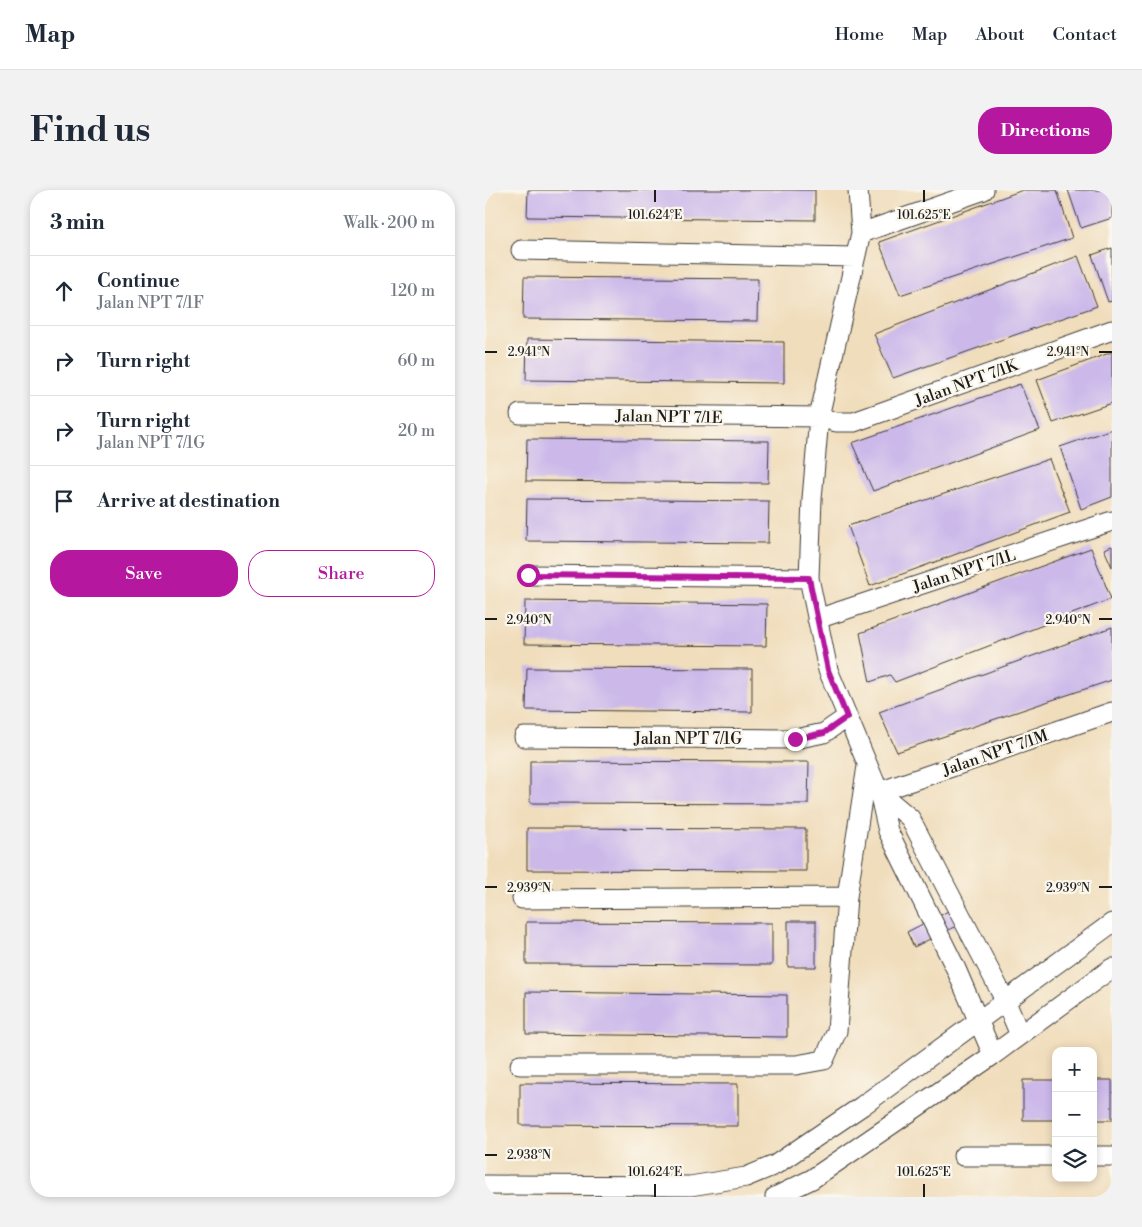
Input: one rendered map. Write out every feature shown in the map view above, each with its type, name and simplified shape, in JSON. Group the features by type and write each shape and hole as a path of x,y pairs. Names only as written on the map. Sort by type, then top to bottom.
{"street":[{"path":"858,190 861,233 819,417 812,499 809,578 828,670 879,792 888,831 955,968 993,1055"},
{"path":"861,233 984,190"},
{"path":"521,250 855,257"},
{"name":"Jalan NPT 7/1K","path":"819,417 836,422 853,422 1112,330"},
{"name":"Jalan NPT 7/1E","path":"520,414 819,417"},
{"name":"Jalan NPT 7/1L","path":"817,619 1112,521"},
{"path":"528,575 809,578"},
{"name":"Jalan NPT 7/1M","path":"879,792 1112,712"},
{"name":"Jalan NPT 7/1G","path":"524,738 795,739 824,733 847,717"},
{"path":"520,1065 796,1065 824,1060 837,1031 847,897 867,766"},
{"path":"879,792 910,818 1006,1002 1020,1035"},
{"path":"522,899 847,897"},
{"path":"485,1185 690,1186 746,1176 775,1165 862,1106 1112,923"},
{"path":"775,1197 812,1179 993,1055 1112,968"},
{"path":"963,1156 1052,1156"},
{"path":"1097,1156 1112,1156"}],"building":[{"path":"528,190 815,190 815,220 527,217"},
{"path":"1023,190 1057,190 1072,238 900,295 879,242"},
{"path":"1068,190 1112,190 1112,218 1081,228"},
{"path":"1112,248 1112,301 1108,302 1092,255"},
{"path":"1078,256 1097,306 893,378 874,334"},
{"path":"524,277 758,279 757,321 523,319"},
{"path":"527,339 784,342 784,383 526,380"},
{"path":"1112,352 1112,403 1053,423 1037,380"},
{"path":"1020,384 1040,430 873,491 852,443"},
{"path":"1112,429 1112,497 1081,509 1060,447"},
{"path":"527,439 769,441 768,483 526,481"},
{"path":"1049,459 1070,512 870,586 848,526"},
{"path":"527,499 769,501 768,543 526,541"},
{"path":"1112,546 1112,567 1104,549"},
{"path":"1091,548 1111,599 895,682 890,675 870,682 860,633"},
{"path":"525,601 767,604 766,646 524,644"},
{"path":"1112,627 1112,680 897,752 879,712"},
{"path":"527,668 752,669 752,712 526,710"},
{"path":"530,761 809,762 808,804 530,803"},
{"path":"527,828 806,829 806,871 527,870"},
{"path":"964,903 972,918 914,947 907,932"},
{"path":"788,921 816,921 816,967 788,967"},
{"path":"526,922 772,923 772,965 526,964"},
{"path":"526,992 787,995 787,1037 526,1034"},
{"path":"1023,1080 1052,1080 1052,1120 1023,1120"},
{"path":"1097,1080 1112,1080 1112,1120 1097,1120"},
{"path":"520,1083 738,1084 738,1126 520,1125"}],"route":[{"path":"528,575 809,578 828,670 847,717 824,733 795,739"}]}
